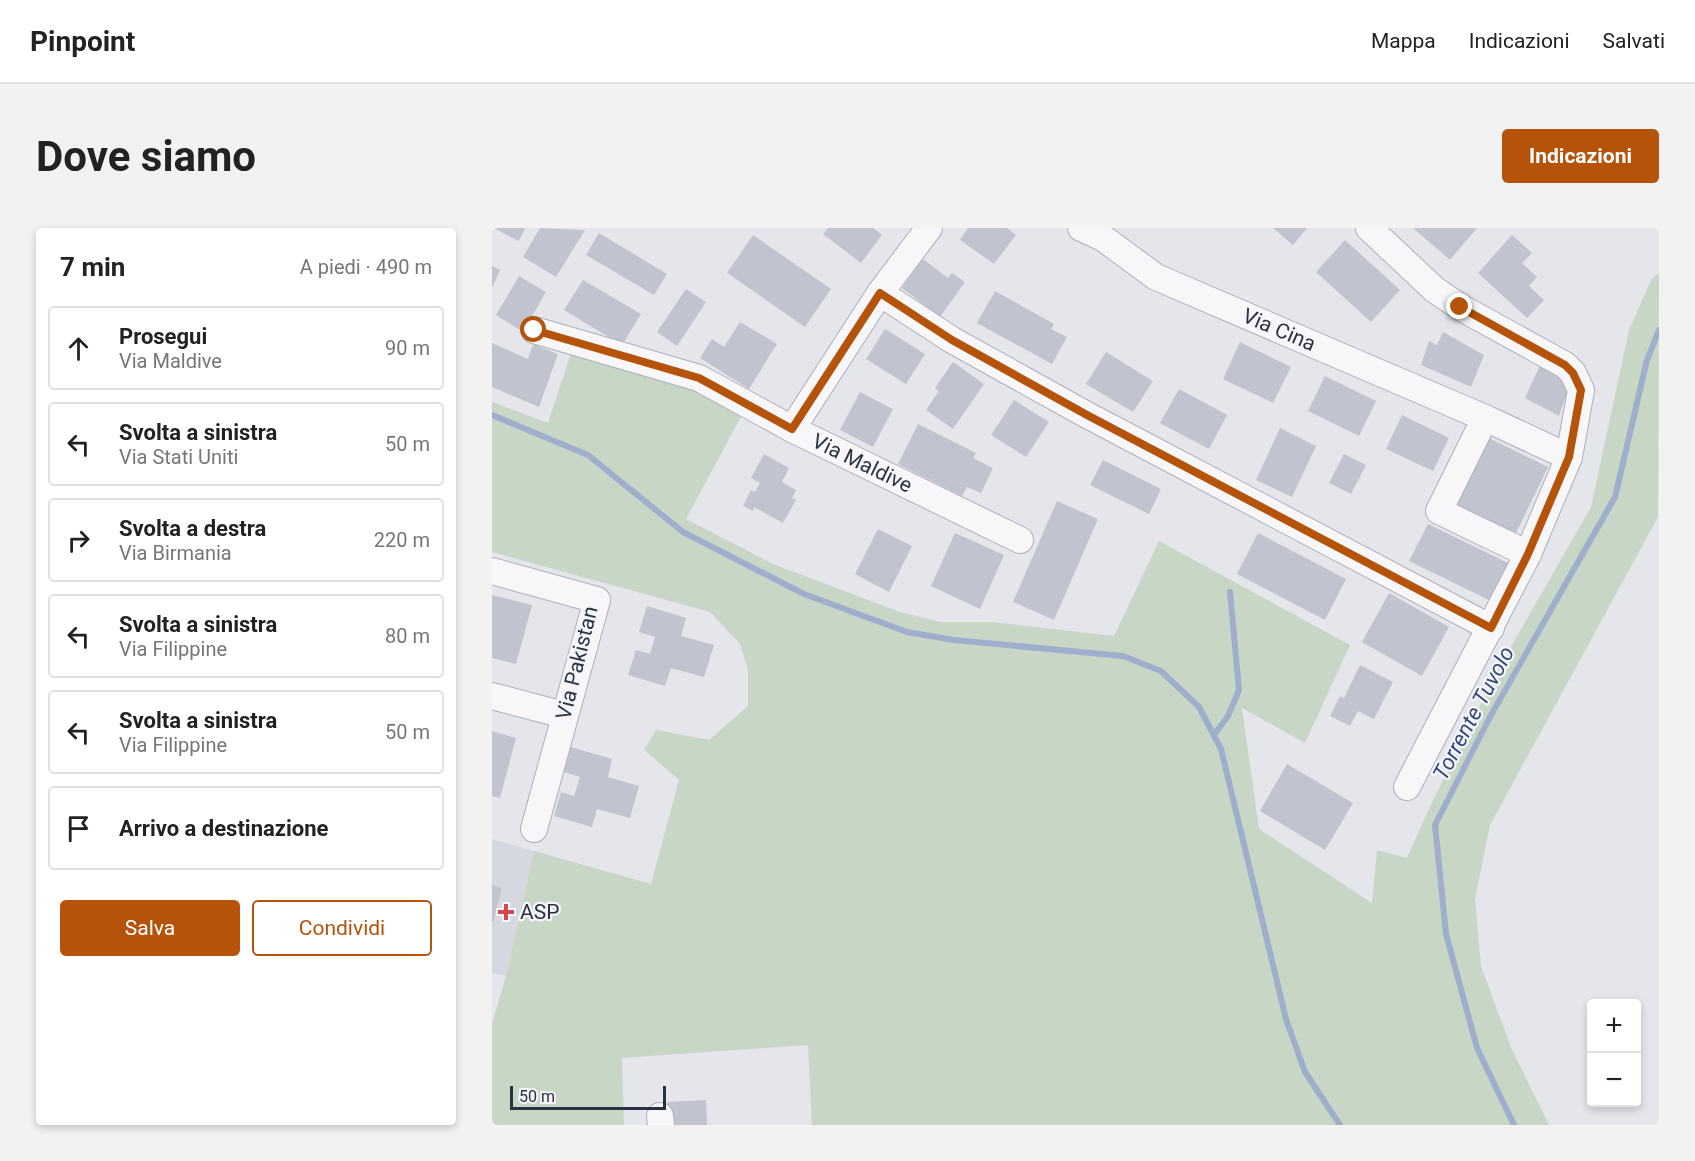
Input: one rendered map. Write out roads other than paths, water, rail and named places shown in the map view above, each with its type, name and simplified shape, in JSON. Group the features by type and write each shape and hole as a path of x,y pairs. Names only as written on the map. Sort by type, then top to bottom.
{"street":[{"path":"792,429 880,293 929,228"},
{"name":"Via Cina","path":"1081,228 1103,238 1156,278 1485,418 1569,457"},
{"path":"1369,228 1436,290 1460,307 1565,365 1579,382 1581,398 1569,457 1528,554 1407,787"},
{"path":"880,293 952,340 1066,403 1491,628"},
{"name":"Via Maldive","path":"534,330 699,378 792,429 1020,540"},
{"path":"1485,418 1439,511 1528,554"},
{"name":"Via Pakistan","path":"492,573 597,600 534,830"},
{"path":"492,696 564,715"}],"waterway":[{"name":"Torrente Tuvolo","path":"1514,1125 1477,1048 1446,934 1435,825 1491,715 1615,497 1647,360 1659,330"},
{"path":"492,415 588,455 683,532 804,594 907,632 954,640 1123,656 1161,671 1199,707 1221,749 1286,1019 1305,1072 1340,1125"},
{"path":"1214,735 1228,716 1239,690 1230,592"}],"place":[{"name":"ASP","path":"506,912"}]}
